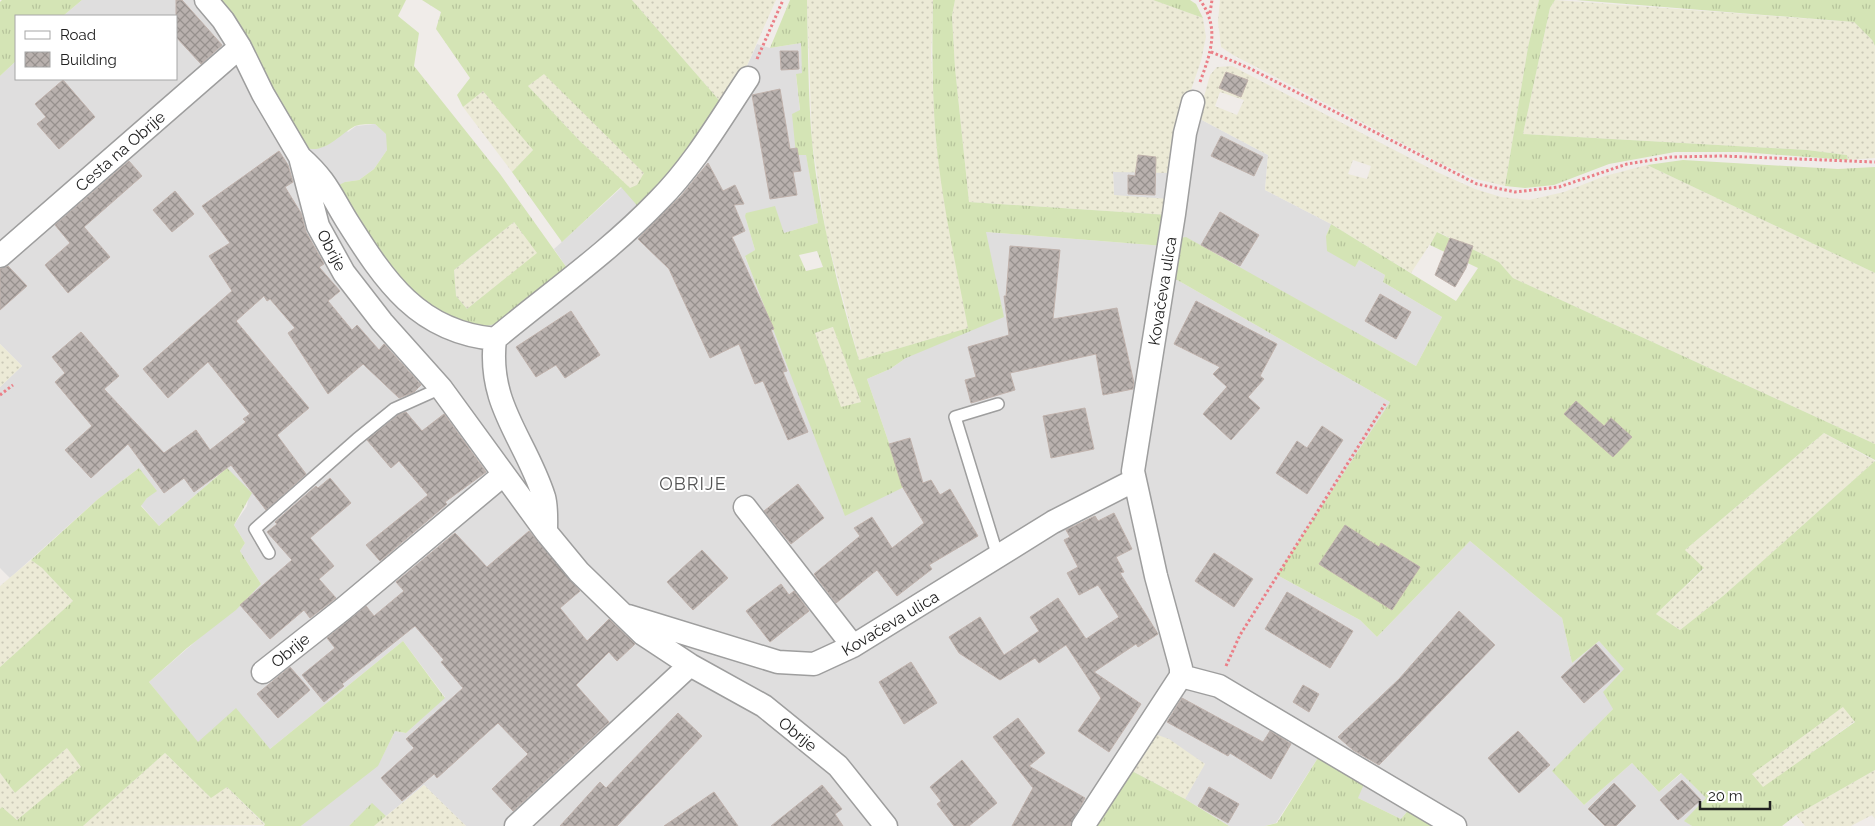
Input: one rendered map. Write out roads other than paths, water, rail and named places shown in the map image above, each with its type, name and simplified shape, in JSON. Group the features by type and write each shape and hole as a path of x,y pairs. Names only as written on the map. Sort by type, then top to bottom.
{"street":[{"name":"Obrije","path":"206,0 223,20 240,47 263,94 300,157 318,226 344,273 382,322 441,388 546,532 580,572 643,634 690,666 769,710 838,766 886,826"},
{"name":"Cesta na Obrije","path":"0,256 240,47"},
{"path":"300,157 318,173 329,187 347,220 393,287 410,305 434,322 453,330 474,337 494,339 615,241 659,201 701,149 748,78"},
{"name":"Kovačeva ulica","path":"1181,676 1182,668 1156,576 1133,471 1185,133 1193,102"},
{"path":"494,339 492,361 499,398 524,449 545,499 546,532"},
{"name":"Obrije","path":"263,672 342,610 503,475"},
{"name":"Kovačeva ulica","path":"625,615 778,662 814,664 853,646 1061,518 1135,480"},
{"path":"745,507 853,646"},
{"path":"516,826 690,666"},
{"path":"1083,826 1181,676 1219,686 1455,826"}],"lane":[{"path":"269,553 255,529 394,409 441,388"},
{"path":"998,404 955,417 998,558"}],"district":[{"name":"OBRIJE","path":"693,484"}]}
